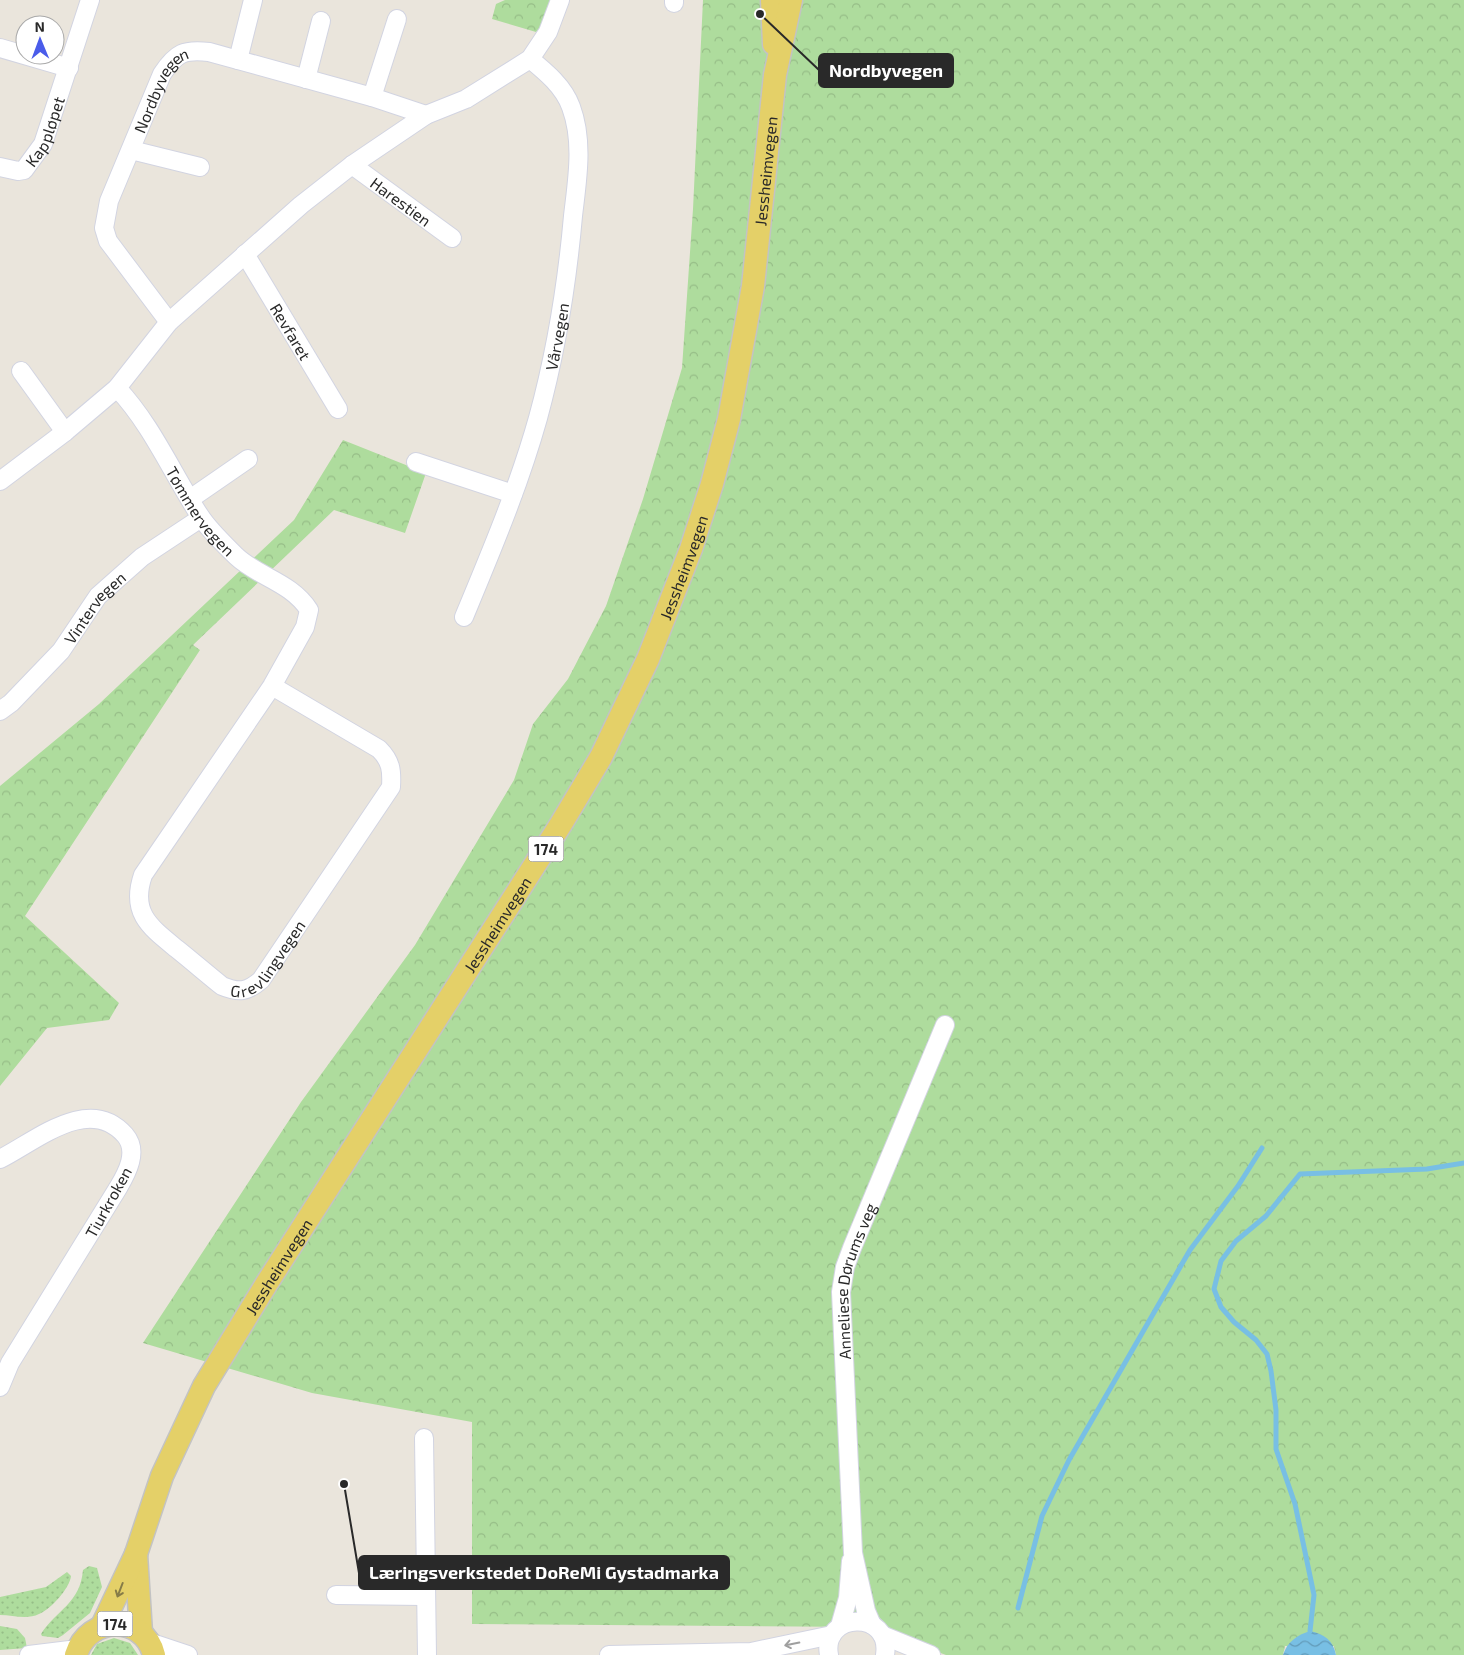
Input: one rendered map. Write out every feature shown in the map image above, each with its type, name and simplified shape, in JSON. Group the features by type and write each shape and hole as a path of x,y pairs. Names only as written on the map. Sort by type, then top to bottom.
{"main road":[{"name":"Jessheimvegen","path":"772,0 775,75"},
{"name":"Jessheimvegen","path":"102,1626 136,1554 162,1476 209,1379 267,1283 556,832 601,757 648,659 691,549 729,419 753,286 775,75 791,0"},
{"name":"Jessheimvegen","path":"136,1554 148,1643"},
{"name":"174","path":"77,1652 87,1635 102,1626 118,1624 148,1643"}],"street":[{"name":"Kappløpet","path":"0,167 18,171 24,170 43,144 90,0"},
{"path":"238,60 253,0"},
{"path":"0,481 65,432 117,388 169,322 301,205 352,165 426,115 466,99 530,59 548,32 560,0"},
{"path":"372,97 397,19"},
{"path":"306,79 320,21"},
{"path":"0,48 69,68"},
{"name":"Nordbyvegen","path":"169,322 108,241 104,228 109,201 132,150 162,74 171,59 183,52 194,50 238,60 372,97 426,115"},
{"name":"Vårvegen","path":"464,617 513,494 538,418 561,314 578,167 578,134 571,106 555,82 530,59"},
{"path":"132,150 200,167"},
{"name":"Harestien","path":"352,165 452,238"},
{"name":"Revfaret","path":"245,254 338,409"},
{"path":"21,371 65,432"},
{"name":"Tømmervegen","path":"117,388 136,408 201,518 237,557 290,589 303,601 309,610"},
{"path":"190,499 248,460"},
{"path":"416,462 513,494"},
{"name":"Vintervegen","path":"0,711 11,703 61,651 98,596 142,557 201,518"},
{"name":"Grevlingvegen","path":"272,686 379,749 388,759 390,765 391,787 261,980 249,990 236,992 222,986 149,926 139,902 139,888 143,875 272,686 305,627 309,610"},
{"name":"Anneliese Dørums veg","path":"886,1655 885,1643 866,1611 853,1553 840,1308 842,1282 852,1248 946,1025"},
{"name":"Tiurkroken","path":"0,1159 76,1119 92,1118 109,1122 119,1129 128,1139 132,1155 123,1180 10,1363 0,1387"},
{"path":"424,1438 426,1655"},
{"name":"Anneliese Dørums veg","path":"829,1655 829,1642 836,1631 848,1598 848,1576 853,1553"},
{"path":"336,1595 424,1596"},
{"path":"609,1655 759,1654 836,1631 856,1621 931,1655"},
{"path":"148,1643 188,1655"},
{"path":"29,1655 77,1652"}],"green space":[{"path":"505,0 568,0 536,32 492,19 496,4"},
{"path":"703,0 1464,0 1464,1655 1336,1655 1334,1646 1285,1646 1283,1655 946,1655 870,1627 472,1624 472,1422 312,1393 143,1343 301,1102 415,945 514,780 533,724 568,679 606,606 643,499 682,368 693,209"},
{"path":"343,440 426,473 405,533 334,510 193,645 200,650 25,916 119,1003 109,1020 47,1028 0,1086 0,786 99,704 294,520"},
{"path":"89,1566 97,1568 102,1587 90,1613 58,1638 42,1636 41,1634 47,1625 73,1599 81,1581 83,1570"},
{"path":"67,1572 71,1576 70,1581 59,1598 49,1608 30,1617 0,1615 0,1597 46,1587"},
{"path":"0,1626 17,1629 25,1638 27,1648 0,1650"},
{"path":"114,1638 130,1643 138,1655 91,1655 97,1644"}],"water":[{"path":"1310,1631 1320,1634 1327,1639 1333,1645 1336,1655 1283,1655 1287,1646 1293,1640"}],"waterway":[{"path":"1018,1608 1042,1516 1069,1460 1190,1250 1238,1186 1262,1148"},
{"path":"1310,1631 1314,1595 1295,1504 1276,1449 1276,1410 1267,1354 1256,1340 1234,1322 1221,1307 1214,1289 1221,1261 1236,1241 1266,1216 1300,1174 1427,1169 1464,1163"}],"place":[{"name":"Nordbyvegen","path":"760,14"},
{"name":"Læringsverkstedet DoReMi Gystadmarka","path":"344,1484"}]}
